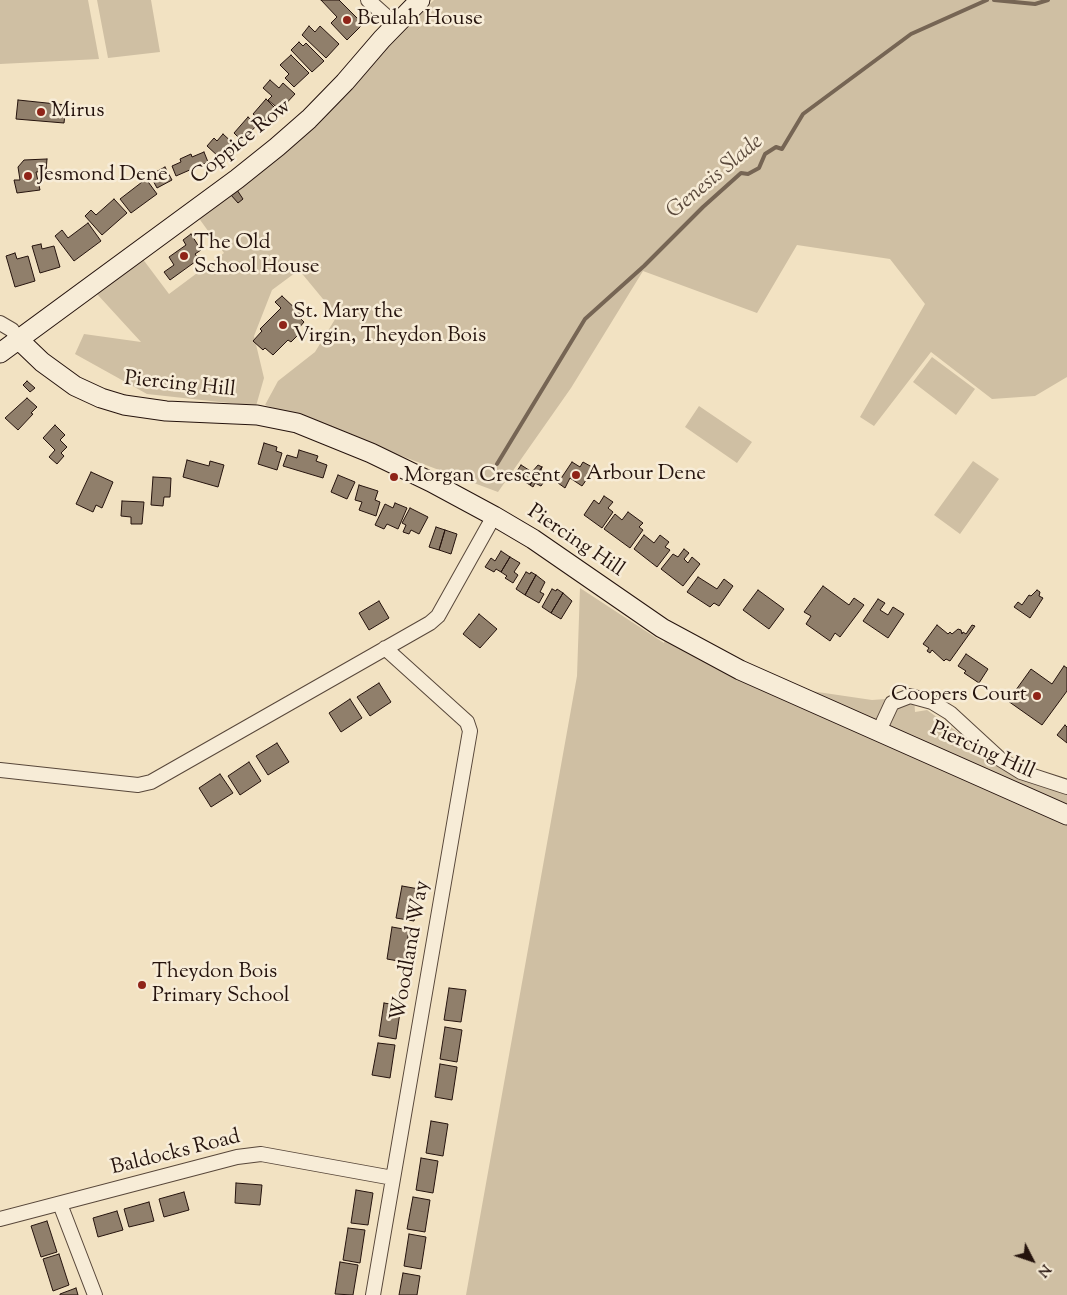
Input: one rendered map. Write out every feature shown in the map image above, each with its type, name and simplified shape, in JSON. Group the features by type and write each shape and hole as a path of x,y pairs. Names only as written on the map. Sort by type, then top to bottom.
{"street":[{"path":"368,0 396,25"},
{"name":"Coppice Row","path":"0,352 237,179 277,147 309,119 420,0"},
{"path":"0,323 12,330 18,340"},
{"name":"Piercing Hill","path":"18,340 29,352 68,381 100,398 124,405 166,411 257,415 296,423 371,453 432,482 494,516 532,539 662,628 740,670 1067,815"},
{"path":"0,770 138,784 151,782 430,623 438,616 494,516"},
{"name":"Woodland Way","path":"373,1295 470,731 467,722 385,648"},
{"name":"Piercing Hill","path":"879,731 892,703 910,696 932,702 950,713 1000,759 1021,772 1067,786"},
{"name":"Baldocks Road","path":"0,1219 237,1157 261,1154 393,1178"},
{"path":"60,1204 95,1295"}],"shaded area":[{"path":"0,0 88,0 99,59 0,64"},
{"path":"97,0 151,0 160,52 108,58"},
{"path":"434,0 1067,0 1067,377 1035,396 992,399 931,352 874,426 860,417 925,304 890,259 797,245 757,313 643,271 571,388 498,492 265,405 278,381 315,352 337,316 299,270 272,290 254,336 264,378 256,406 147,394 75,354 84,334 141,342 97,294 142,258 169,294 224,253 198,217 392,41"},
{"path":"932,357 975,389 956,415 913,382"},
{"path":"699,406 752,442 737,463 685,427"},
{"path":"973,461 999,479 960,534 934,515"},
{"path":"580,588 664,643 666,637 804,690 872,700 914,697 915,712 927,710 1019,776 1067,790 1067,1295 466,1295 577,676"}],"building":[{"name":"Beulah House","path":"321,0 339,0 363,24 347,40 331,23 337,17"},
{"path":"309,26 315,32 320,26 339,44 326,58 302,35"},
{"path":"299,42 303,46 306,43 324,61 312,72 291,50"},
{"path":"291,55 309,73 294,87 285,78 289,74 280,65"},
{"path":"270,80 279,88 283,83 295,94 280,110 268,100 272,96 263,88"},
{"path":"266,99 276,109 263,123 253,114"},
{"name":"Mirus","path":"18,100 66,105 64,123 16,119"},
{"path":"248,117 257,125 242,141 234,133"},
{"path":"223,134 236,146 227,156 223,152 219,157 207,146 214,138 217,141"},
{"path":"204,152 208,162 176,176 172,166 181,162 180,159 191,154 192,157"},
{"name":"Jesmond Dene","path":"47,159 46,171 36,172 40,190 17,193 14,180 20,180 18,167 24,160"},
{"path":"165,167 172,180 157,188 150,175"},
{"path":"146,179 157,194 131,213 120,199"},
{"path":"237,190 243,199 238,203 231,195"},
{"path":"114,199 127,213 102,235 85,216 91,210 96,215"},
{"path":"88,223 101,241 74,261 55,236 62,230 68,238"},
{"name":"The Old School House","path":"191,234 201,250 195,254 199,259 170,280 164,272 174,265 169,257 186,245 183,240"},
{"path":"41,244 42,249 54,246 60,267 40,273 32,246"},
{"path":"15,253 17,259 28,256 35,281 15,287 6,256"},
{"name":"St. Mary the Virgin, Theydon Bois","path":"282,296 300,313 298,316 304,322 298,329 301,332 291,342 288,340 273,355 265,348 263,350 253,341 262,331 260,329 281,308 275,302"},
{"path":"27,381 35,388 30,392 23,385"},
{"path":"27,398 37,407 18,430 5,418"},
{"path":"55,425 65,435 60,440 67,447 61,453 64,456 57,464 49,457 55,450 43,438"},
{"path":"264,443 277,447 276,451 282,453 277,470 258,464"},
{"path":"299,450 318,456 316,461 327,465 323,478 283,466 287,455 297,458"},
{"path":"187,460 209,466 210,461 224,465 218,487 183,477"},
{"name":"Arbour Dene","path":"572,462 580,467 583,462 592,467 587,474 589,476 582,486 570,478 565,488 558,483"},
{"path":"521,465 532,472 538,465 542,467 530,485 522,480 525,476 517,471"},
{"path":"542,467 541,470 551,477 547,482 545,480 541,486 535,483 533,487 530,485"},
{"path":"91,472 113,482 102,508 96,505 93,512 76,504"},
{"path":"338,475 355,482 347,499 331,492"},
{"path":"153,477 171,478 170,497 164,497 163,506 151,505"},
{"path":"359,485 378,491 375,500 380,502 376,516 359,510 362,502 355,500"},
{"path":"604,496 613,502 608,508 613,512 602,528 584,515 594,500 599,504"},
{"path":"122,501 144,502 142,524 131,524 131,517 121,516"},
{"path":"395,503 407,508 398,529 387,524 384,529 375,525 385,504 393,508"},
{"path":"410,508 428,517 419,534 411,530 409,534 403,532 406,525 402,523"},
{"path":"628,512 643,523 639,527 643,530 630,548 604,529 615,514 622,520"},
{"path":"436,527 445,530 439,550 429,547"},
{"path":"445,530 457,534 451,554 439,550"},
{"path":"644,535 654,543 660,535 669,542 665,547 670,550 657,567 634,549"},
{"path":"684,549 689,553 684,559 688,563 692,557 700,564 683,586 661,569 673,554 678,557"},
{"path":"501,551 510,557 501,572 496,569 494,572 485,567 491,558 495,561"},
{"path":"510,557 520,563 514,572 518,575 513,583 505,578 507,576 501,572"},
{"path":"526,572 536,575 525,595 516,589"},
{"path":"536,575 545,582 540,592 544,594 539,603 525,595"},
{"path":"698,577 717,589 724,579 733,586 719,606 714,603 710,607 687,592"},
{"path":"823,586 849,605 854,598 864,605 840,637 835,633 830,641 806,624 811,616 804,612"},
{"path":"552,589 556,591 557,589 563,593 551,613 542,607"},
{"path":"758,590 784,609 769,629 743,610"},
{"path":"1037,590 1040,592 1039,596 1043,598 1030,618 1014,607 1018,602 1022,605 1029,595 1031,596"},
{"path":"563,593 572,601 561,619 551,613"},
{"path":"878,599 885,603 880,610 888,615 893,607 904,614 888,638 863,621"},
{"path":"379,601 389,618 369,630 359,613"},
{"path":"479,614 497,629 480,648 463,634"},
{"path":"937,625 948,634 950,632 952,634 958,629 961,630 962,634 963,632 966,634 972,625 975,626 950,661 946,659 944,661 932,650 930,653 927,651 929,648 923,644"},
{"path":"966,654 988,669 979,683 964,673 966,671 958,666"},
{"name":"Coopers Court","path":"1064,666 1067,668 1067,691 1042,725 1008,701 1031,669 1052,684"},
{"path":"379,683 391,702 370,716 357,697"},
{"path":"350,699 362,718 341,732 329,713"},
{"path":"1065,725 1067,727 1067,743 1057,735"},
{"path":"277,743 289,762 268,775 256,756"},
{"path":"249,762 261,781 240,795 228,776"},
{"path":"220,774 233,793 211,807 199,788"},
{"path":"402,886 419,889 414,921 396,918"},
{"path":"392,927 409,930 404,962 387,959"},
{"path":"449,988 466,990 461,1022 444,1020"},
{"path":"384,1003 401,1006 396,1039 379,1036"},
{"path":"445,1027 462,1030 457,1062 440,1059"},
{"path":"378,1043 395,1045 390,1078 372,1075"},
{"path":"440,1064 457,1067 452,1100 435,1097"},
{"path":"431,1121 448,1124 443,1156 426,1153"},
{"path":"421,1158 438,1161 433,1193 416,1190"},
{"path":"236,1183 262,1185 260,1205 235,1203"},
{"path":"356,1190 373,1193 368,1225 351,1223"},
{"path":"184,1192 189,1210 164,1217 159,1199"},
{"path":"413,1197 430,1200 425,1232 407,1229"},
{"path":"149,1202 154,1221 129,1227 124,1209"},
{"path":"117,1211 123,1230 98,1237 93,1218"},
{"path":"47,1221 57,1252 41,1257 31,1226"},
{"path":"348,1228 365,1230 360,1263 343,1260"},
{"path":"409,1234 426,1237 421,1269 404,1266"},
{"path":"59,1254 69,1285 53,1291 43,1259"},
{"path":"340,1262 358,1265 353,1295 335,1294"},
{"path":"403,1273 420,1276 417,1295 399,1295"},
{"path":"76,1288 78,1295 60,1295 60,1294"}],"waterway":[{"name":"Genesis Slade","path":"497,464 585,319 644,266 703,207 741,173 748,174 759,168 765,154 776,147 782,149 803,114 911,34 987,0"},
{"name":"Genesis Slade","path":"994,0 1035,4 1048,0"}],"place":[{"name":"Beulah House","path":"347,20"},
{"name":"Mirus","path":"41,112"},
{"name":"Jesmond Dene","path":"28,176"},
{"name":"The Old School House","path":"184,256"},
{"name":"St. Mary the Virgin, Theydon Bois","path":"283,325"},
{"name":"Arbour Dene","path":"576,475"},
{"name":"Morgan Crescent","path":"394,477"},
{"name":"Coopers Court","path":"1037,696"},
{"name":"Theydon Bois Primary School","path":"142,985"}]}
